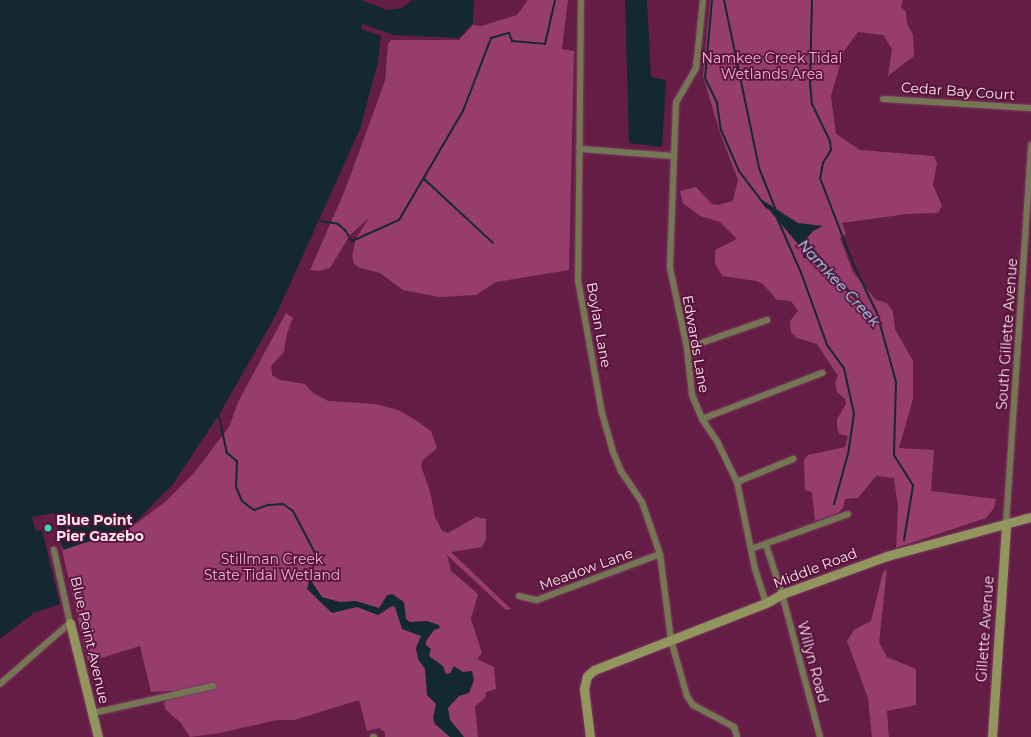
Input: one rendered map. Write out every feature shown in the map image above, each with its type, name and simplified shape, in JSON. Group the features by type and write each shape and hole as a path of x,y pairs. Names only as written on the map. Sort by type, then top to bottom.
{"main road":[{"name":"Middle Road","path":"590,737 585,682 590,672 614,661 766,603 782,594 887,556 1031,517"},
{"name":"Gillette Avenue","path":"992,737 1006,524"},
{"name":"Blue Point Avenue","path":"70,623 98,737"}],"street":[{"name":"Boylan Lane","path":"581,0 581,149 578,280 602,413 612,449 621,471 642,502 660,554 671,640 687,696 693,705 734,727 737,737"},
{"name":"Edwards Lane","path":"703,0 696,68 676,102 673,156 675,168 670,268 687,348 692,395 702,419 717,441 737,482 751,549 766,603"},
{"name":"Cedar Bay Court","path":"883,98 1031,108"},
{"name":"South Gillette Avenue","path":"1006,524 1031,145"},
{"path":"581,149 673,156"},
{"path":"687,348 767,320"},
{"path":"702,419 822,373"},
{"path":"737,482 793,459"},
{"path":"751,549 766,545 848,514"},
{"name":"Willyn Road","path":"766,545 782,594 820,737"},
{"name":"Blue Point Avenue","path":"54,550 70,623"},
{"name":"Meadow Lane","path":"519,596 537,600 660,554"},
{"path":"0,684 70,623"},
{"path":"92,713 213,686"}],"green space":[{"path":"528,0 568,0 562,49 574,51 569,270 496,282 476,295 439,297 403,290 380,273 360,268 354,264 352,256 356,238 369,218 350,235 330,268 319,271 310,270 345,190 385,81 388,44 391,40 459,40 473,25 481,26 517,15"},
{"name":"Namkee Creek Tidal Wetlands Area","path":"710,0 903,0 901,7 906,12 907,23 913,35 914,56 888,76 892,49 883,35 858,32 844,51 831,96 836,134 860,150 934,156 937,163 933,185 942,206 938,213 907,214 842,223 846,234 840,238 853,272 876,300 887,303 893,312 895,329 913,361 913,399 899,448 934,450 931,491 996,499 994,508 986,518 896,548 898,508 894,478 876,476 858,498 845,499 843,508 838,513 815,521 812,492 805,490 804,460 808,455 845,447 848,436 839,434 837,427 837,419 846,404 845,399 837,392 835,383 838,376 817,344 797,338 791,332 790,321 798,311 791,301 777,300 763,284 756,281 722,276 715,263 715,250 737,239 720,222 700,216 683,203 680,191 696,187 712,204 718,205 733,201 738,180 719,130 703,76"},
{"name":"Stillman Creek State Tidal Wetland","path":"286,313 293,318 287,333 284,352 271,366 272,375 280,380 305,384 313,393 328,401 375,404 398,410 417,421 431,431 437,448 423,460 421,466 430,491 435,517 442,531 448,533 476,517 486,519 486,540 482,547 451,552 511,609 506,610 447,555 451,571 478,594 471,619 482,653 477,659 494,667 496,689 486,692 485,698 475,706 478,737 385,737 385,732 379,728 367,731 359,700 294,720 277,720 220,733 190,737 181,723 166,710 164,704 166,700 174,699 172,691 151,692 140,646 88,662 61,546 105,539 137,523 165,502 194,473 229,427 238,402"},
{"path":"887,569 879,642 887,657 916,669 916,705 887,711 889,737 872,737 868,698 847,641 854,630 871,621 883,572"}],"water":[{"path":"0,0 362,0 387,10 402,8 412,0 474,0 474,4 473,23 459,38 394,35 362,24 362,29 381,36 378,62 360,129 276,315 220,413 173,484 130,528 63,550 54,513 32,517 36,531 42,530 60,604 34,613 0,639"},
{"path":"625,0 647,0 651,77 666,80 662,147 629,143"},
{"path":"759,198 798,223 823,226 813,231 807,238 808,242 864,307 824,270 808,258 803,258 804,251"},
{"path":"316,553 312,582 322,597 340,602 356,601 379,608 387,595 392,594 404,602 406,619 410,622 427,621 439,625 440,628 434,630 426,641 426,645 431,649 429,656 443,666 446,674 450,673 454,666 463,672 472,671 474,680 469,693 459,696 448,708 450,720 464,737 450,737 435,724 433,718 436,704 427,695 425,669 418,659 416,648 421,636 402,629 395,607 392,606 378,615 357,607 332,613 307,589"}],"waterway":[{"path":"320,221 338,224 345,230 352,241 399,220 463,111 491,38 509,33 512,41 545,44 555,0"},
{"name":"Namkee Creek","path":"712,0 705,78 717,103 721,130 739,171 767,208"},
{"name":"Namkee Creek","path":"724,0 759,168 775,208"},
{"path":"812,0 810,82 812,104 830,141 831,150 823,163 820,178 854,266 877,313 896,382 894,455 913,486 904,540"},
{"path":"424,179 493,243"},
{"name":"Namkee Creek","path":"777,218 802,275 827,345 844,368 854,414 848,454 834,504"},
{"name":"Namkee Creek","path":"862,306 880,324"},
{"path":"219,416 227,453 237,461 236,487 242,501 254,510 268,505 283,504 293,511 316,555"}],"place":[{"name":"Blue Point Pier Gazebo","path":"48,528"}]}
